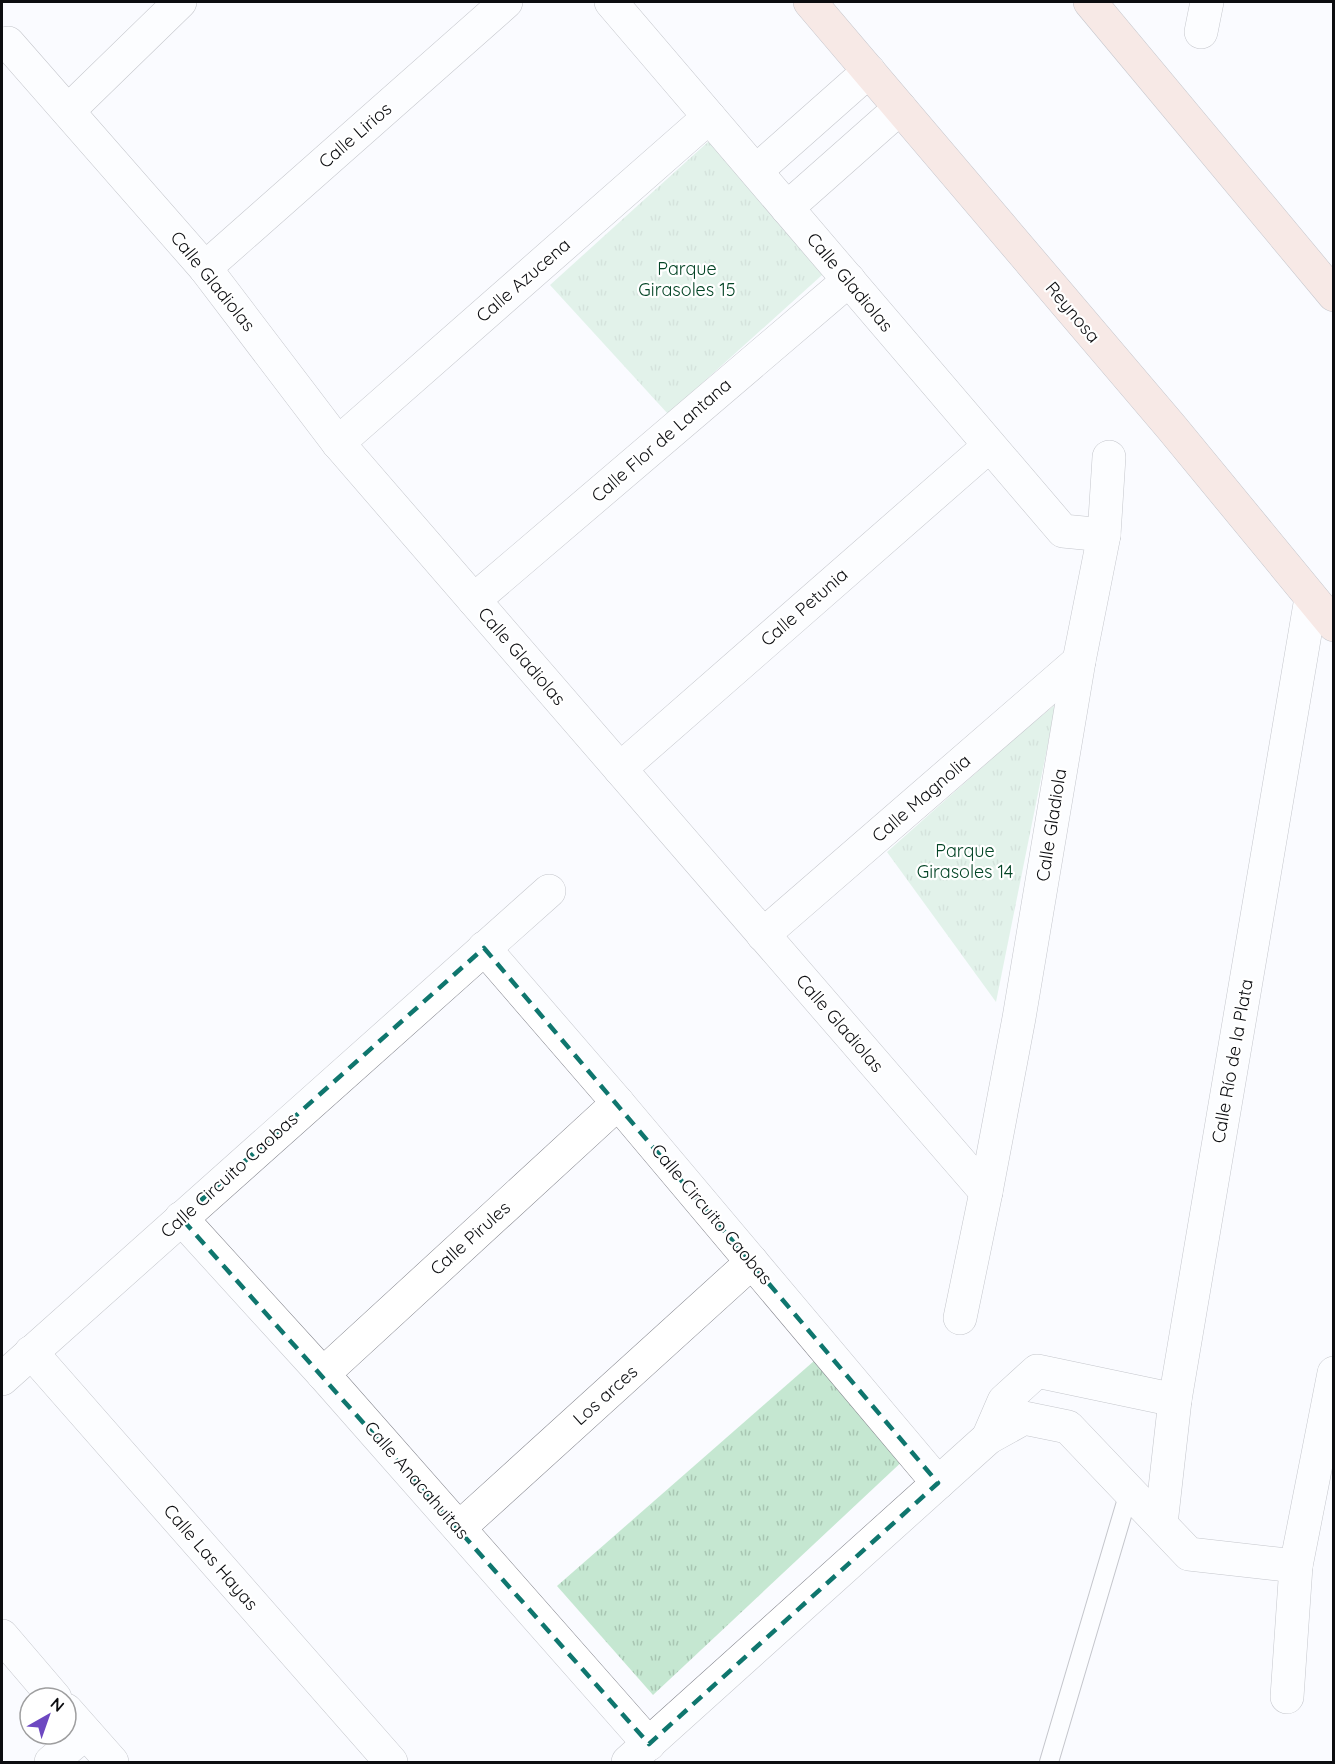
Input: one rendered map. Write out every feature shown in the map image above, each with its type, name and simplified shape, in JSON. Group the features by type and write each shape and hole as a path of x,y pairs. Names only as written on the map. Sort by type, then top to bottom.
{"main road":[{"name":"Reynosa","path":"810,2 1172,428 1334,625"},
{"path":"1090,2 1334,295"}],"street":[{"path":"68,111 180,2"},
{"name":"Calle Lirios","path":"205,268 506,2"},
{"name":"Calle Gladiolas","path":"611,2 1063,531 1104,535"},
{"name":"Calle Gladiolas","path":"8,43 205,268 338,443 986,1192"},
{"path":"756,171 869,71"},
{"path":"787,208 900,108"},
{"name":"Calle Azucena","path":"338,443 709,117"},
{"name":"Calle Flor de Lantana","path":"474,600 849,280"},
{"name":"Calle Petunia","path":"620,769 989,446"},
{"name":"Calle Gladiola","path":"960,1318 1019,1018 1078,661 1104,535 1109,457"},
{"name":"Calle Río de la Plata","path":"1161,1524 1175,1400 1311,598"},
{"name":"Calle Magnolia","path":"763,935 1078,661"},
{"name":"Calle Circuito Caobas","path":"2,1379 549,891"},
{"name":"Calle Circuito Caobas","path":"484,948 618,1103 938,1483"},
{"name":"Calle Pirules","path":"323,1374 618,1103"},
{"name":"Calle Anacahuitas","path":"181,1218 459,1528 639,1753"},
{"name":"Los arces","path":"459,1528 752,1262"},
{"name":"Calle Las Hayas","path":"31,1352 390,1762"},
{"path":"988,1438 1004,1401 1037,1371 1175,1400"},
{"path":"1287,1697 1296,1566 1334,1373"},
{"path":"639,1753 988,1438 1023,1418 1068,1426 1189,1554 1296,1566"},
{"path":"2,1636 45,1686"},
{"path":"78,1724 112,1762"},
{"path":"51,1762 61,1746"}],"lane":[{"path":"1049,1762 1129,1492"}],"highlighted area":[{"path":"484,948 938,1483 649,1744 181,1218"}],"green space":[{"name":"Parque Girasoles 15","path":"709,141 832,266 668,414 550,285"},
{"name":"Parque Girasoles 14","path":"1056,704 996,1002 887,852"},
{"path":"814,1361 908,1456 653,1695 557,1586"}]}
